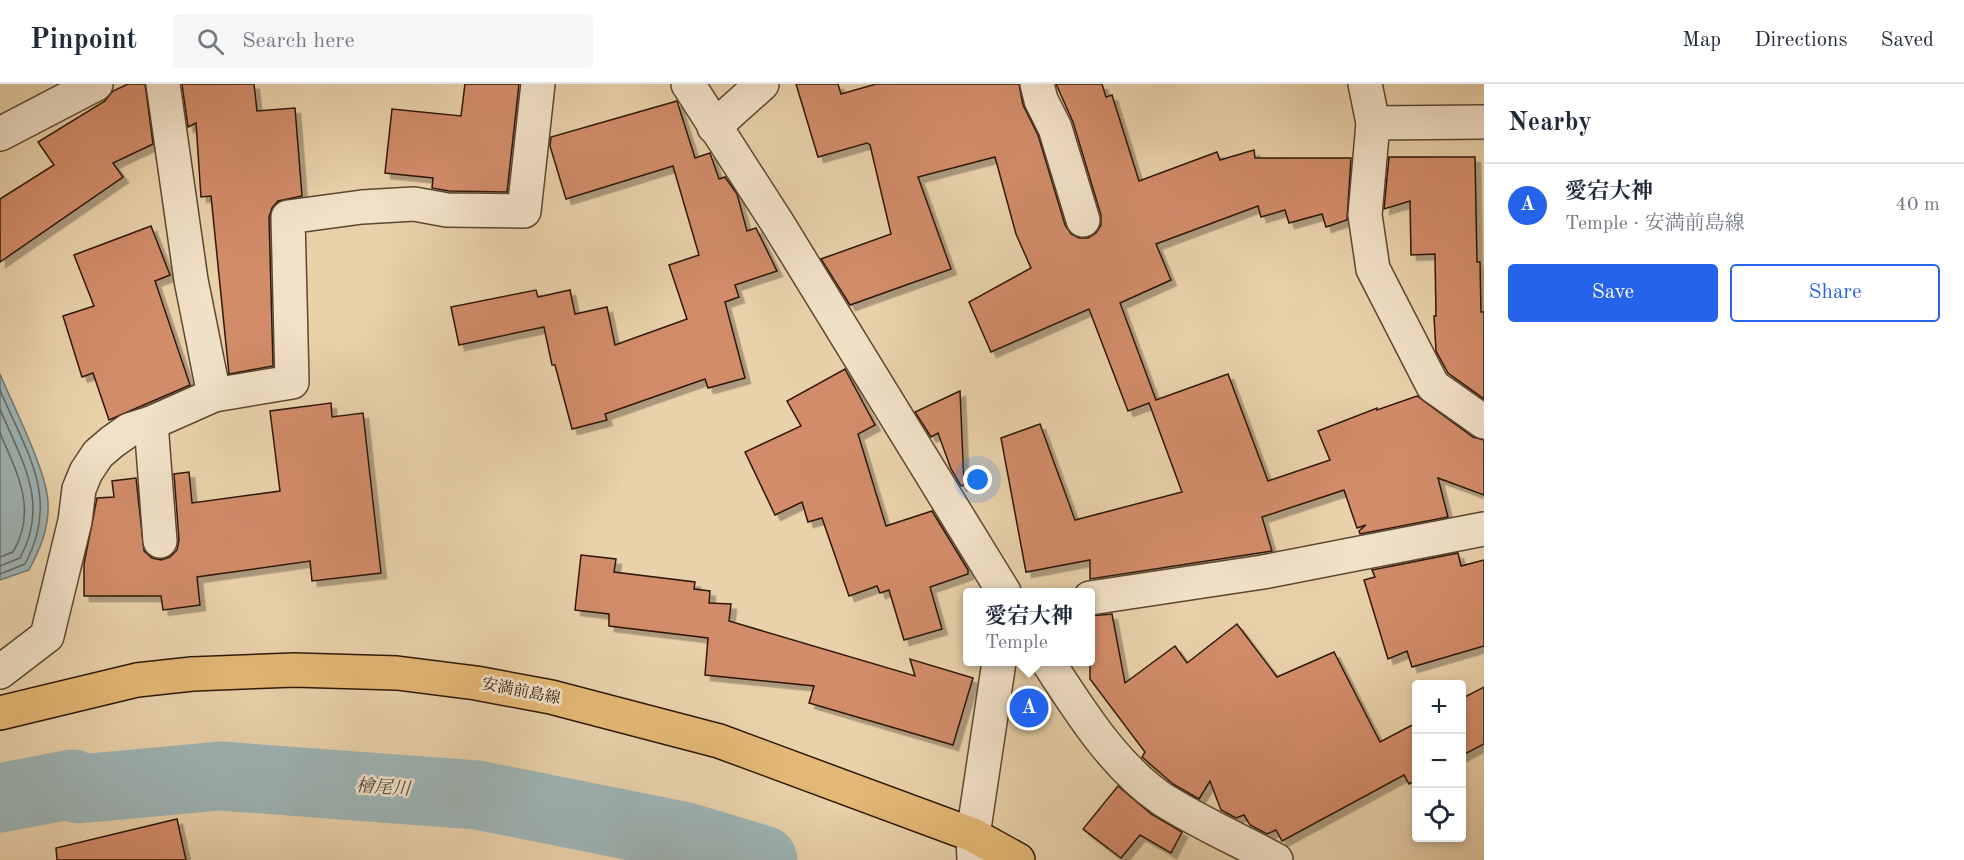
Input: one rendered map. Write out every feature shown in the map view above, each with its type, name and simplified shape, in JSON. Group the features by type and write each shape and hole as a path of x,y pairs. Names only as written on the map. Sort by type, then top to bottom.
{"main road":[{"name":"安満前島線","path":"0,713 137,680 192,674 294,670 397,673 476,683 551,697 719,741 974,848 1018,860"}],"street":[{"path":"0,134 96,84"},
{"path":"163,84 191,280 214,395"},
{"path":"0,672 47,636 75,521 79,489 86,472 98,454 129,430 151,423 214,395 292,382 288,217 340,209 414,204 447,210 524,212 538,84"},
{"path":"688,84 778,224 1002,588"},
{"path":"714,127 762,84"},
{"path":"1037,84 1041,100 1055,128 1083,219"},
{"path":"1365,84 1373,123 1365,215 1372,269 1433,386 1484,422"},
{"path":"1373,123 1484,122"},
{"path":"151,423 160,541"},
{"path":"1095,597 1263,572 1484,529"},
{"path":"974,848 998,666"},
{"path":"1051,666 1077,706 1122,763 1162,798 1276,860"}],"water":[{"path":"0,374 29,439 42,475 48,504 43,538 29,570 0,580"}],"building":[{"path":"128,84 145,84 153,144 113,163 123,177 0,262 0,199 54,165 38,142 105,101 113,91"},
{"path":"182,84 254,84 257,111 295,108 302,196 278,201 269,217 273,366 229,374 211,196 201,197 196,123 188,127"},
{"path":"465,84 519,84 507,192 449,191 432,188 433,178 385,173 392,109 461,116"},
{"path":"796,84 838,84 841,94 876,84 1019,84 1023,105 1038,135 1065,225 1071,234 1079,238 1088,238 1096,233 1101,225 1101,215 1073,122 1056,84 1102,84 1106,97 1112,95 1139,181 1217,152 1220,160 1254,150 1255,158 1351,158 1347,220 1326,227 1322,214 1289,223 1285,210 1261,217 1258,206 1156,244 1171,280 1120,303 1156,400 1228,374 1268,481 1330,460 1318,431 1377,408 1377,410 1417,396 1473,437 1484,440 1484,495 1438,478 1448,517 1360,534 1359,531 1366,525 1357,528 1344,490 1262,517 1272,551 1090,579 1090,560 1026,572 1001,438 1040,424 1075,520 1182,492 1149,403 1128,411 1089,309 991,352 969,302 1031,268 1016,234 995,157 918,177 951,269 850,305 821,259 891,234 870,145 867,143 818,157"},
{"path":"677,101 695,158 710,153 719,179 725,177 737,194 747,231 756,228 777,271 735,285 739,297 725,302 745,378 708,388 705,379 605,414 607,420 572,429 555,365 552,365 544,327 459,345 451,307 536,290 538,297 570,290 575,314 607,307 615,345 687,319 669,265 699,255 673,166 566,199 550,146 551,137"},
{"path":"1389,157 1475,157 1477,262 1480,262 1481,312 1484,312 1484,399 1448,373 1436,351 1435,254 1411,255 1410,201 1384,209"},
{"path":"151,226 170,275 155,281 190,385 109,420 93,373 82,377 63,316 94,306 74,255"},
{"path":"845,369 875,425 858,434 886,526 932,511 968,570 968,574 930,587 942,629 904,640 889,590 880,593 877,586 849,596 822,518 808,522 802,502 775,515 745,452 801,426 787,401"},
{"path":"960,391 964,485 961,486 951,469 938,433 931,437 915,412"},
{"path":"331,403 332,417 363,413 381,573 312,581 310,561 197,577 200,605 163,610 161,596 84,596 84,564 97,498 114,497 112,481 136,478 144,551 152,558 161,560 170,557 177,550 179,540 174,474 189,472 192,503 280,491 270,411"},
{"path":"1458,553 1461,566 1484,560 1484,646 1412,667 1407,651 1388,659 1364,580 1375,577 1372,570"},
{"path":"581,555 616,559 614,572 695,582 694,589 710,591 709,603 731,604 729,621 915,676 910,659 973,678 953,745 809,703 814,686 705,675 708,638 609,626 609,614 575,610"},
{"path":"1112,614 1125,683 1175,646 1187,663 1237,624 1277,677 1334,652 1380,742 1412,725 1412,782 1409,784 1404,775 1282,841 1276,830 1267,834 1250,825 1244,815 1236,818 1221,810 1210,781 1199,799 1173,784 1142,757 1145,752 1090,679 1090,666 1095,666 1095,616"},
{"path":"1484,687 1484,744 1466,753 1466,734 1466,696"},
{"path":"1118,786 1151,814 1182,832 1171,853 1140,835 1121,858 1083,829"},
{"path":"177,819 186,860 57,860 56,848"}],"waterway":[{"name":"檜尾川","path":"0,798 73,784 79,789 220,776 477,795 683,836 763,860"}],"place":[{"name":"愛宕大神","path":"1029,708"}]}
